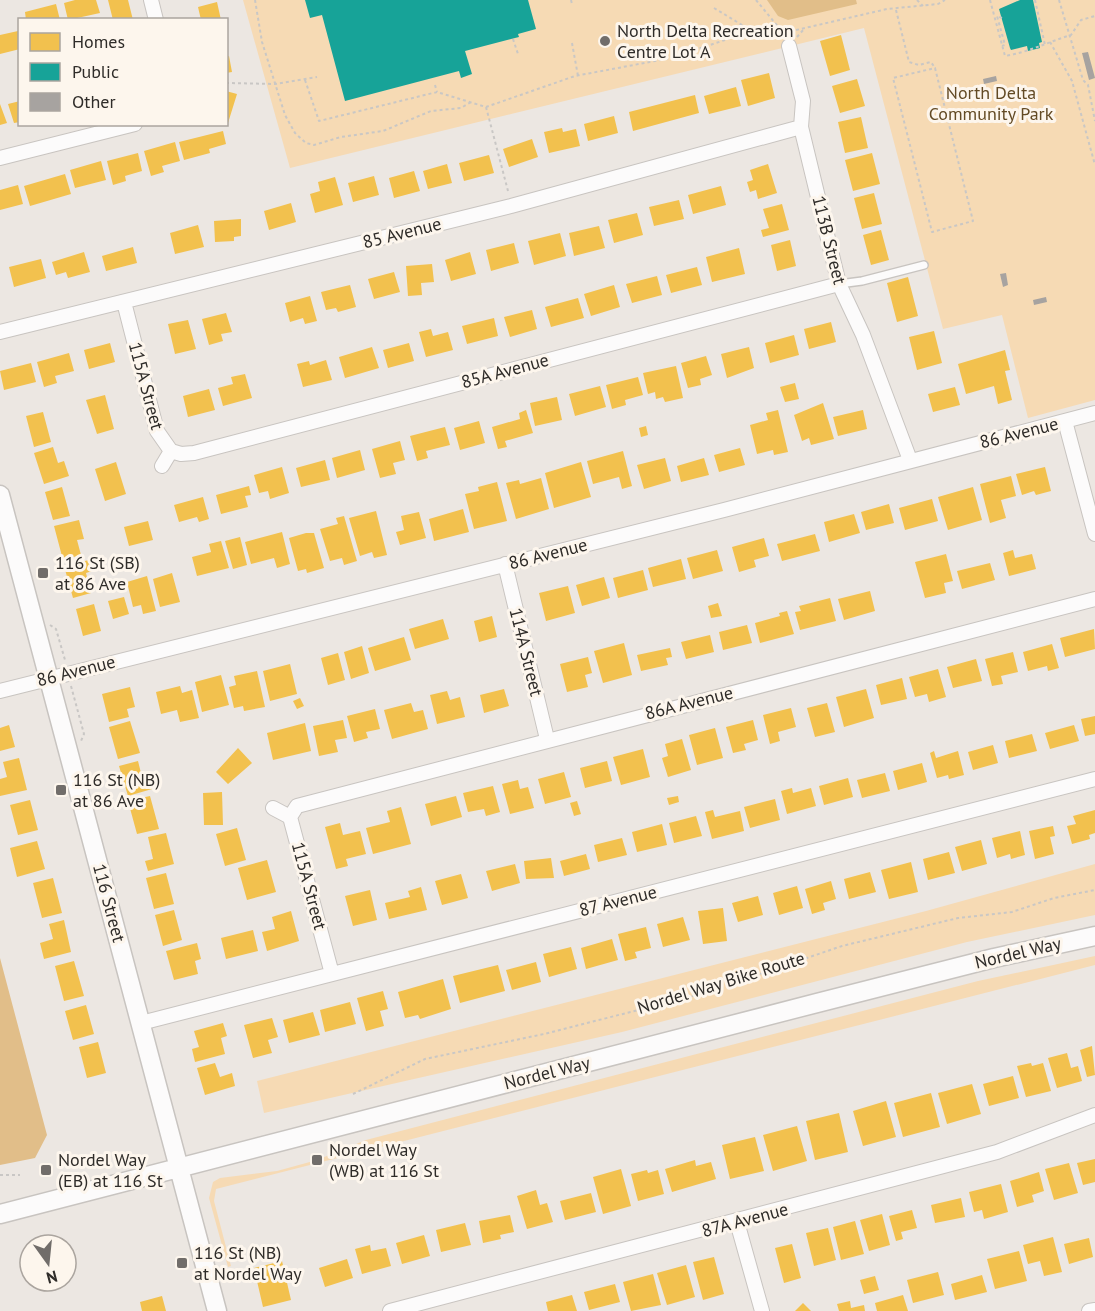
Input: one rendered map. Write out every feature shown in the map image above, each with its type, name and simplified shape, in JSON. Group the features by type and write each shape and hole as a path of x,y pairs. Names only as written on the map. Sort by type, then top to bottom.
{"main road":[{"name":"116 Street","path":"0,495 217,1311"},
{"name":"Nordel Way","path":"0,1214 994,958 1095,936"}],"street":[{"path":"151,0 156,18"},
{"name":"113B Street","path":"790,42 803,101 801,127 839,284 863,335 910,460"},
{"path":"0,158 127,126"},
{"name":"85 Avenue","path":"0,332 511,206 801,127"},
{"name":"85A Avenue","path":"171,452 194,453 839,284"},
{"name":"115A Street","path":"124,302 157,431 171,452 162,465"},
{"name":"86 Avenue","path":"0,691 1095,413"},
{"path":"1065,421 1095,534"},
{"name":"114A Street","path":"505,564 547,739"},
{"name":"86A Avenue","path":"290,817 297,806 547,739 1095,599"},
{"name":"87 Avenue","path":"141,1023 1095,779"},
{"name":"115A Street","path":"273,808 290,817 332,974"},
{"name":"87A Avenue","path":"390,1311 737,1222 997,1152 1095,1115"},
{"path":"737,1222 762,1311"},
{"path":"1089,1311 1095,1310"}],"lane":[{"path":"839,284 862,281 924,265"}],"path":[{"path":"255,0 262,42 287,122 302,141 310,144 383,131 431,111 461,108 471,102"},
{"path":"571,0 572,4"},
{"path":"756,0 790,42 804,28"},
{"path":"917,0 923,6"},
{"path":"305,80 319,121 437,92 486,107 578,76 671,58 752,31 780,29 792,31 945,0"},
{"path":"990,0 1005,56 1071,35 1081,20 1095,16"},
{"path":"1035,0 1045,45"},
{"path":"1059,0 1083,80 1088,85 1095,121"},
{"path":"714,8 752,31"},
{"path":"895,9 909,62 919,65 931,62 935,68 973,221 932,231 893,78 935,68"},
{"path":"1002,18 997,16 1005,45 1002,46"},
{"path":"513,39 518,54"},
{"path":"1050,41 1072,81 1095,165"},
{"path":"572,43 578,76"},
{"path":"228,83 275,84 317,77"},
{"path":"435,85 437,92"},
{"path":"486,107 509,195"},
{"name":"Nordel Way Bike Route","path":"353,1094 425,1059 544,1035 701,994 842,946 958,918 1012,912 1054,898 1095,890"},
{"path":"0,1175 20,1175"}],"green space":[{"name":"North Delta Community Park","path":"243,0 1095,0 1095,400 1028,418 1002,315 943,329 864,28 290,168"},
{"path":"1095,864 1095,915 967,942 622,1032 264,1113 257,1081 926,911"},
{"path":"1095,956 1095,965 216,1189 214,1201 231,1266 228,1267 209,1198 213,1182 220,1178 277,1171 317,1160 366,1140 978,981"}],"shaded area":[{"path":"767,0 856,0 857,4 788,20 778,16"},
{"path":"0,958 47,1135 35,1158 0,1165"}],"building: Homes":[{"path":"75,0 96,0 100,13 68,18 64,3"},
{"path":"108,0 128,0 132,18 112,18"},
{"path":"217,2 221,18 201,18 198,7"},
{"path":"56,4 60,18 26,18 25,12"},
{"path":"18,31 18,50 0,54 0,35"},
{"path":"841,35 850,70 830,76 820,41"},
{"path":"228,56 232,72 228,73"},
{"path":"769,73 775,98 748,106 741,80"},
{"path":"857,79 865,106 840,113 832,86"},
{"path":"736,87 741,106 709,114 704,96"},
{"path":"228,92 237,94 228,123"},
{"path":"695,95 699,113 633,131 629,112"},
{"path":"18,102 18,122 14,123 8,104"},
{"path":"0,104 7,123 0,125"},
{"path":"614,116 618,133 588,141 584,124"},
{"path":"861,117 868,148 845,153 838,122"},
{"path":"562,128 563,132 576,129 580,146 549,153 544,132"},
{"path":"223,131 226,144 209,149 210,153 184,160 179,142"},
{"path":"532,139 538,157 509,167 503,149"},
{"path":"175,142 180,161 162,166 164,172 151,176 144,151"},
{"path":"138,153 142,171 125,176 126,181 113,185 107,161"},
{"path":"872,153 880,184 853,191 845,160"},
{"path":"489,155 494,173 464,181 459,163"},
{"path":"101,161 106,180 75,188 70,170"},
{"path":"447,164 452,183 428,189 423,171"},
{"path":"768,164 777,193 758,199 756,190 750,192 747,182 753,180 750,170"},
{"path":"414,171 420,191 394,198 389,178"},
{"path":"65,174 71,194 30,206 24,186"},
{"path":"374,176 379,195 353,202 348,183"},
{"path":"335,177 343,205 315,213 310,194 320,191 318,182"},
{"path":"18,185 23,204 0,210 0,190"},
{"path":"721,186 726,205 693,214 688,195"},
{"path":"874,193 882,224 862,229 854,198"},
{"path":"679,200 684,219 654,226 649,207"},
{"path":"291,203 296,222 269,230 264,211"},
{"path":"782,204 789,230 763,237 761,230 769,228 763,209"},
{"path":"637,213 643,235 614,243 608,220"},
{"path":"241,219 241,236 234,237 234,241 215,242 214,221"},
{"path":"198,225 204,247 175,254 170,233"},
{"path":"599,226 605,248 574,256 569,233"},
{"path":"881,230 889,260 871,265 863,235"},
{"path":"560,233 566,256 534,265 528,241"},
{"path":"790,240 796,266 777,271 771,245"},
{"path":"514,243 519,263 491,271 486,250"},
{"path":"133,247 137,263 106,271 102,256"},
{"path":"739,248 745,274 712,282 706,257"},
{"path":"84,252 90,272 68,278 66,272 56,275 52,262"},
{"path":"470,252 476,274 451,281 445,260"},
{"path":"41,259 46,278 14,287 9,267"},
{"path":"432,264 434,282 421,283 422,295 408,296 406,266"},
{"path":"697,267 702,285 671,293 666,275"},
{"path":"394,272 400,292 374,299 368,279"},
{"path":"657,276 662,295 632,303 626,284"},
{"path":"908,277 918,316 897,322 887,283"},
{"path":"350,285 356,307 338,312 336,308 326,310 321,292"},
{"path":"614,285 620,307 591,316 584,294"},
{"path":"310,296 317,321 305,324 303,318 290,322 285,303"},
{"path":"578,298 584,318 551,327 545,307"},
{"path":"532,310 537,329 510,337 504,317"},
{"path":"226,313 232,332 221,334 223,341 209,345 202,319"},
{"path":"494,318 498,336 467,344 462,326"},
{"path":"188,320 196,349 175,354 168,324"},
{"path":"831,322 836,342 809,349 804,329"},
{"path":"431,329 433,336 448,332 453,350 426,357 419,332"},
{"path":"934,331 942,363 917,370 909,337"},
{"path":"794,335 799,355 770,363 765,343"},
{"path":"110,343 115,362 89,369 84,350"},
{"path":"409,343 414,361 388,368 383,350"},
{"path":"372,347 379,368 345,378 339,357"},
{"path":"749,347 754,368 727,378 721,354"},
{"path":"1005,350 1010,370 1005,371 1012,400 998,404 994,386 966,394 958,364"},
{"path":"69,353 74,371 55,376 57,383 44,387 37,362"},
{"path":"706,356 712,375 700,379 701,385 688,388 681,363"},
{"path":"326,360 332,380 303,387 297,364 309,361 310,365"},
{"path":"31,363 36,382 4,390 0,371"},
{"path":"676,366 683,398 665,402 663,397 656,399 655,392 648,394 643,373"},
{"path":"245,374 252,398 223,406 218,388 233,384 231,377"},
{"path":"638,377 643,395 625,400 626,405 612,409 606,385"},
{"path":"795,383 799,399 785,402 780,387"},
{"path":"600,386 606,407 575,416 569,394"},
{"path":"955,387 960,405 933,412 928,394"},
{"path":"209,389 215,410 188,417 183,396"},
{"path":"105,395 114,429 97,434 86,400"},
{"path":"557,397 562,420 535,426 530,403"},
{"path":"823,403 834,439 811,445 809,438 802,441 794,415"},
{"path":"526,410 533,433 505,441 507,447 498,449 492,427 520,419 519,413"},
{"path":"778,410 788,452 774,455 773,450 757,454 750,425 768,420 766,413"},
{"path":"863,410 867,429 838,436 833,417"},
{"path":"43,412 51,442 34,447 26,416"},
{"path":"479,421 485,443 460,450 454,428"},
{"path":"646,426 648,435 641,437 639,428"},
{"path":"445,427 450,445 426,451 428,458 417,461 410,436"},
{"path":"400,441 405,460 393,463 396,474 380,478 372,449"},
{"path":"53,447 58,463 64,461 69,476 44,484 34,453"},
{"path":"740,448 745,465 719,472 714,455"},
{"path":"360,450 365,470 337,478 332,458"},
{"path":"623,451 632,486 622,489 619,477 593,484 587,461"},
{"path":"665,458 671,481 644,489 637,465"},
{"path":"704,458 709,475 681,482 677,466"},
{"path":"325,460 330,480 301,487 296,468"},
{"path":"116,462 126,494 105,501 95,469"},
{"path":"581,462 591,497 554,508 545,473"},
{"path":"282,467 289,493 270,499 268,491 259,493 254,475"},
{"path":"1045,467 1051,491 1036,495 1034,491 1022,495 1016,474"},
{"path":"1011,476 1016,496 1001,500 1006,518 990,523 980,484"},
{"path":"541,478 549,509 516,519 506,483 519,480 520,484"},
{"path":"497,482 507,521 474,529 465,494 479,491 478,487"},
{"path":"249,486 251,495 245,496 248,507 221,514 216,495"},
{"path":"62,487 70,516 53,520 45,492"},
{"path":"973,487 982,520 948,530 938,497"},
{"path":"203,497 209,519 199,522 197,517 179,522 174,505"},
{"path":"932,499 938,521 905,530 899,508"},
{"path":"889,504 894,523 866,530 861,512"},
{"path":"463,509 469,532 434,541 429,519"},
{"path":"376,511 387,555 374,558 372,552 360,556 349,518"},
{"path":"419,512 426,538 400,545 396,532 404,530 401,516"},
{"path":"854,514 860,533 829,542 824,522"},
{"path":"344,516 357,561 344,565 342,558 330,561 320,529 338,524 336,518"},
{"path":"79,520 84,539 77,540 81,555 63,560 54,526"},
{"path":"148,521 153,540 129,546 124,527"},
{"path":"282,532 290,564 277,568 274,558 251,564 245,542"},
{"path":"314,533 324,568 307,573 306,569 298,571 289,538"},
{"path":"815,534 820,551 782,561 777,544"},
{"path":"240,537 247,565 233,569 225,541"},
{"path":"764,538 769,556 754,560 756,567 739,572 732,547"},
{"path":"221,541 229,568 197,576 192,557 211,552 209,544"},
{"path":"717,550 723,571 693,579 687,558"},
{"path":"1013,550 1015,558 1032,554 1036,569 1009,576 1003,553"},
{"path":"946,554 953,581 944,583 946,593 925,598 915,562"},
{"path":"681,559 686,579 653,587 648,568"},
{"path":"89,560 92,571 86,573 91,593 73,598 64,566"},
{"path":"990,563 995,580 962,589 957,571"},
{"path":"643,570 648,590 618,598 613,578"},
{"path":"172,573 180,602 160,607 153,579"},
{"path":"147,576 156,611 143,614 141,605 133,607 127,582"},
{"path":"604,577 610,598 582,606 576,585"},
{"path":"568,586 575,613 546,621 539,593"},
{"path":"870,591 875,611 844,620 838,599"},
{"path":"124,597 129,614 113,619 108,601"},
{"path":"830,598 836,621 800,630 795,612 801,611 799,606"},
{"path":"718,603 722,616 711,618 708,606"},
{"path":"94,604 101,631 83,636 76,609"},
{"path":"787,611 794,634 760,643 755,623 780,616 779,613"},
{"path":"492,616 497,637 479,642 474,621"},
{"path":"443,619 449,639 415,649 409,629"},
{"path":"747,625 752,643 723,650 719,632"},
{"path":"1094,629 1095,649 1065,657 1060,638"},
{"path":"710,635 714,652 686,659 681,642"},
{"path":"404,637 411,660 375,671 368,648"},
{"path":"624,643 632,675 603,683 594,651"},
{"path":"1052,644 1059,668 1048,671 1047,666 1028,671 1023,652"},
{"path":"362,646 369,673 351,679 344,652"},
{"path":"670,648 672,657 666,658 668,665 641,671 637,655"},
{"path":"1013,652 1018,672 1001,676 1003,684 992,686 985,659"},
{"path":"338,653 345,680 328,685 321,658"},
{"path":"588,657 592,673 585,675 588,687 567,692 560,664"},
{"path":"976,659 982,681 953,688 947,667"},
{"path":"290,664 297,694 270,701 263,671"},
{"path":"938,669 946,697 929,702 927,694 915,697 909,677"},
{"path":"257,671 265,707 244,711 243,706 234,708 229,687 236,685 234,676"},
{"path":"221,675 229,705 202,712 195,682"},
{"path":"902,678 907,699 881,705 876,685"},
{"path":"180,686 182,693 192,690 199,718 180,722 177,710 161,714 156,692"},
{"path":"130,687 135,707 127,709 129,717 109,722 102,694"},
{"path":"504,689 509,706 484,713 480,695"},
{"path":"866,689 874,718 844,727 836,697"},
{"path":"447,691 450,700 460,697 465,717 437,724 430,695"},
{"path":"300,698 304,706 297,709 293,701"},
{"path":"411,703 414,712 423,710 428,729 392,739 384,710"},
{"path":"827,703 835,732 815,737 807,708"},
{"path":"791,708 796,727 778,732 780,741 770,744 763,715"},
{"path":"375,709 380,729 366,732 368,738 354,742 347,716"},
{"path":"1095,716 1095,734 1085,736 1081,719"},
{"path":"343,720 347,738 335,740 338,752 319,756 313,726"},
{"path":"753,720 758,740 744,744 746,750 733,753 726,727"},
{"path":"130,721 140,753 118,759 109,727"},
{"path":"305,723 311,751 273,760 267,733"},
{"path":"9,725 15,747 0,751 0,728"},
{"path":"1074,725 1079,741 1050,749 1045,733"},
{"path":"715,728 723,758 697,765 689,735"},
{"path":"1032,734 1037,751 1009,758 1005,741"},
{"path":"682,739 691,770 668,777 662,758 668,756 665,744"},
{"path":"993,745 998,763 973,770 968,752"},
{"path":"238,748 252,763 228,784 216,772"},
{"path":"643,749 650,777 621,785 613,757"},
{"path":"934,751 936,758 958,751 964,775 949,779 948,775 937,778 930,753"},
{"path":"19,758 27,790 0,796 0,779 7,777 3,762"},
{"path":"138,761 141,773 147,772 152,789 128,796 119,766"},
{"path":"607,761 612,781 585,788 580,768"},
{"path":"922,763 927,782 898,790 893,771"},
{"path":"564,772 571,797 545,804 538,779"},
{"path":"885,773 890,791 862,798 857,780"},
{"path":"848,778 853,797 824,805 819,786"},
{"path":"518,780 520,789 528,787 534,808 510,814 502,784"},
{"path":"493,786 500,812 486,816 484,809 468,812 463,793"},
{"path":"792,788 793,793 811,788 816,806 787,814 781,791"},
{"path":"222,792 223,825 204,825 203,793"},
{"path":"150,796 159,829 137,834 128,801"},
{"path":"456,796 462,817 431,826 425,804"},
{"path":"678,796 679,802 669,805 667,798"},
{"path":"775,799 780,820 750,828 744,807"},
{"path":"30,800 38,830 18,835 10,805"},
{"path":"577,801 581,814 574,816 570,803"},
{"path":"401,807 411,844 373,854 366,828 390,822 387,811"},
{"path":"713,810 715,817 740,811 744,831 712,839 705,812"},
{"path":"1095,810 1095,833 1089,835 1090,839 1072,844 1067,826 1076,824 1073,816"},
{"path":"696,816 702,836 674,843 669,823"},
{"path":"340,823 343,835 360,831 366,854 346,859 348,866 336,869 325,827"},
{"path":"662,824 667,845 637,852 632,832"},
{"path":"1053,826 1055,836 1050,837 1054,854 1035,859 1029,831"},
{"path":"237,828 246,860 225,866 216,834"},
{"path":"1020,831 1025,855 1011,859 1010,854 997,858 992,838"},
{"path":"166,833 174,864 148,871 145,861 153,859 148,837"},
{"path":"622,838 627,855 598,862 594,845"},
{"path":"981,840 987,864 962,871 955,847"},
{"path":"37,841 45,869 17,877 10,848"},
{"path":"949,852 955,873 928,880 923,859"},
{"path":"586,854 590,869 564,876 560,861"},
{"path":"551,858 554,878 526,879 524,861"},
{"path":"267,860 276,892 247,900 238,868"},
{"path":"911,862 918,892 889,899 881,870"},
{"path":"515,864 520,883 492,891 486,871"},
{"path":"870,872 876,892 849,899 844,879"},
{"path":"166,873 174,904 154,909 146,878"},
{"path":"461,874 468,898 442,905 435,881"},
{"path":"53,878 62,913 42,918 33,883"},
{"path":"831,881 836,899 823,903 825,910 812,914 805,889"},
{"path":"797,886 803,908 779,915 773,893"},
{"path":"421,887 427,910 389,919 385,903 410,897 408,891"},
{"path":"370,890 377,920 353,926 345,896"},
{"path":"758,896 763,915 738,922 732,903"},
{"path":"723,908 727,941 703,944 698,911"},
{"path":"174,910 182,940 163,946 155,915"},
{"path":"291,911 299,941 267,951 262,932 275,929 272,917"},
{"path":"683,917 690,940 663,947 657,924"},
{"path":"64,920 71,952 44,959 40,943 53,939 49,924"},
{"path":"646,927 651,948 635,952 637,958 625,961 618,934"},
{"path":"253,930 258,951 226,959 221,938"},
{"path":"612,939 618,960 586,969 581,948"},
{"path":"197,943 201,959 195,961 198,974 174,980 166,951"},
{"path":"571,947 577,969 549,977 543,954"},
{"path":"74,961 84,996 64,1001 55,966"},
{"path":"536,962 541,982 512,990 506,970"},
{"path":"498,965 505,991 460,1003 453,976"},
{"path":"443,979 451,1009 420,1019 418,1015 405,1018 398,992"},
{"path":"383,991 388,1009 380,1011 384,1026 366,1031 357,998"},
{"path":"350,1002 356,1024 325,1032 320,1010"},
{"path":"86,1005 94,1034 73,1040 65,1011"},
{"path":"313,1012 320,1035 289,1043 283,1020"},
{"path":"272,1018 278,1037 268,1040 272,1053 253,1058 244,1025"},
{"path":"223,1023 227,1036 221,1038 225,1054 195,1062 192,1049 199,1047 194,1031"},
{"path":"98,1042 106,1073 87,1078 79,1047"},
{"path":"1092,1046 1095,1075 1087,1077 1080,1050"},
{"path":"1067,1053 1071,1068 1078,1066 1082,1081 1057,1088 1048,1058"},
{"path":"215,1063 220,1077 232,1073 235,1086 205,1095 197,1068"},
{"path":"1031,1063 1032,1066 1043,1063 1051,1091 1026,1097 1017,1066"},
{"path":"1013,1076 1019,1098 989,1106 983,1084"},
{"path":"972,1084 981,1114 947,1124 938,1093"},
{"path":"931,1093 940,1127 903,1137 894,1103"},
{"path":"886,1101 896,1137 863,1146 853,1111"},
{"path":"839,1113 848,1152 815,1160 806,1121"},
{"path":"797,1126 807,1161 773,1171 763,1135"},
{"path":"755,1137 764,1171 730,1179 722,1145"},
{"path":"1095,1159 1095,1182 1083,1185 1077,1163"},
{"path":"695,1160 696,1166 711,1162 716,1179 672,1192 665,1169"},
{"path":"1069,1163 1078,1193 1054,1200 1045,1169"},
{"path":"621,1169 631,1206 603,1214 593,1177"},
{"path":"647,1170 648,1173 658,1170 664,1194 638,1201 631,1174"},
{"path":"1039,1172 1044,1191 1032,1195 1034,1202 1017,1207 1010,1181"},
{"path":"1001,1184 1008,1212 984,1219 982,1210 974,1212 969,1192"},
{"path":"536,1190 540,1205 547,1203 553,1222 527,1229 517,1196"},
{"path":"591,1193 596,1212 565,1220 560,1201"},
{"path":"961,1198 965,1217 935,1223 931,1205"},
{"path":"912,1210 917,1228 901,1232 903,1239 896,1241 889,1216"},
{"path":"882,1214 890,1245 869,1251 860,1220"},
{"path":"510,1215 514,1232 500,1235 501,1239 483,1243 479,1221"},
{"path":"855,1221 864,1254 841,1260 833,1227"},
{"path":"465,1223 471,1245 441,1252 436,1230"},
{"path":"828,1228 836,1260 814,1266 806,1233"},
{"path":"424,1235 430,1256 402,1264 396,1243"},
{"path":"1053,1237 1062,1272 1044,1276 1040,1261 1028,1264 1023,1245"},
{"path":"1089,1238 1093,1257 1069,1264 1064,1244"},
{"path":"792,1244 801,1278 784,1283 775,1248"},
{"path":"370,1245 371,1251 386,1248 391,1266 362,1274 355,1249"},
{"path":"1019,1251 1027,1281 995,1289 987,1259"},
{"path":"714,1257 724,1294 703,1300 693,1262"},
{"path":"347,1259 353,1278 325,1287 319,1268"},
{"path":"282,1261 291,1300 263,1307 254,1268"},
{"path":"686,1265 695,1297 667,1305 657,1273"},
{"path":"938,1272 944,1295 913,1303 907,1280"},
{"path":"653,1274 661,1305 631,1311 623,1282"},
{"path":"982,1275 987,1292 955,1300 951,1284"},
{"path":"875,1276 879,1290 864,1294 860,1280"},
{"path":"615,1284 620,1302 589,1310 584,1292"},
{"path":"572,1295 577,1311 548,1311 546,1302"},
{"path":"903,1295 908,1311 877,1311 875,1303"},
{"path":"162,1296 166,1311 142,1311 140,1302"},
{"path":"850,1301 851,1308 864,1305 865,1311 839,1311 837,1304"},
{"path":"803,1303 811,1311 795,1311"}],"building: Public":[{"path":"305,0 528,0 536,29 518,34 519,37 465,51 472,74 461,78 459,71 345,101 322,15 310,18"},
{"path":"1020,0 1033,0 1042,42 1039,43 1040,48 1028,51 1027,46 1011,50 1010,48 999,9"}],"building: Other":[{"path":"1088,52 1095,78 1089,80 1082,53"},
{"path":"996,76 997,81 984,84 983,79"},
{"path":"968,110 971,122 966,123 963,111"},
{"path":"1006,273 1008,285 1003,287 1000,274"},
{"path":"1046,297 1047,302 1034,305 1033,300"}],"place":[{"name":"North Delta Recreation Centre Lot A","path":"605,41"},
{"name":"116 St (SB) at 86 Ave","path":"43,573"},
{"name":"116 St (NB) at 86 Ave","path":"61,790"},
{"name":"Nordel Way (WB) at 116 St","path":"317,1160"},
{"name":"Nordel Way (EB) at 116 St","path":"46,1170"},
{"name":"116 St (NB) at Nordel Way","path":"182,1263"}]}
